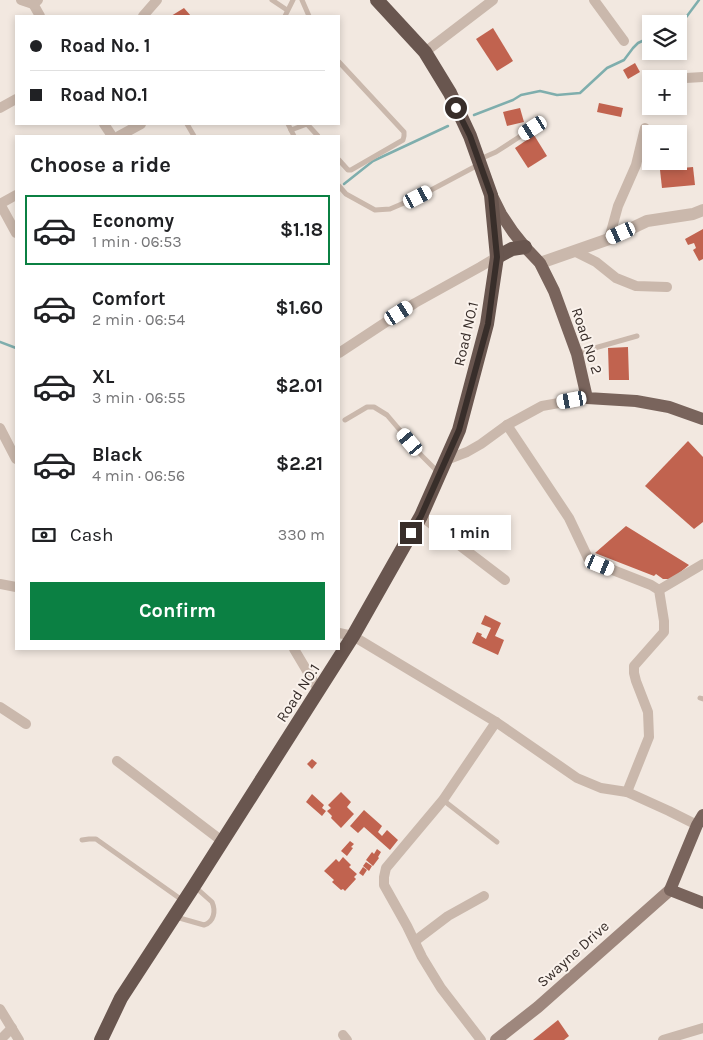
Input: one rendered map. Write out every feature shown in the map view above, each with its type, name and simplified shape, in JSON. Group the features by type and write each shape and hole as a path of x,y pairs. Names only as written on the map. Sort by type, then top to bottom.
{"highway":[{"name":"Road NO.1","path":"101,1040 121,998 319,691 353,636 421,516 459,430 488,324 497,257 491,195 470,136 450,93 425,52 377,0"},
{"path":"497,257 508,251 525,247"}],"main road":[{"name":"Road No 2","path":"491,195 501,214 525,247 540,263 554,291 576,354 587,398 636,401 668,407 703,419"},
{"path":"700,820 670,890 703,903"},
{"name":"Swayne Drive","path":"496,1040 538,1007 670,890"}],"street":[{"path":"21,0 34,1 40,15"},
{"path":"144,15 158,0"},
{"path":"425,52 493,0"},
{"path":"594,0 624,41"},
{"path":"687,78 703,77"},
{"path":"0,108 15,100"},
{"path":"121,135 139,125"},
{"path":"608,238 618,206 636,165 642,137"},
{"path":"15,196 0,204 15,231"},
{"path":"540,263 647,222 693,214 703,210"},
{"path":"574,251 596,262 616,278 636,286 667,287"},
{"path":"340,352 414,303 497,257"},
{"path":"446,460 481,444 507,425 542,406 587,398"},
{"path":"507,425 569,518 588,558 593,563 652,585 659,590 664,632 634,666 636,681 648,712 650,737 627,792"},
{"path":"0,428 15,457"},
{"path":"421,516 505,580"},
{"path":"659,590 703,564"},
{"path":"0,584 15,587"},
{"path":"340,632 353,636 496,722 577,778 601,788 627,792 669,811 700,820"},
{"path":"295,650 319,691"},
{"path":"0,707 26,724"},
{"path":"481,1040 441,988 422,957 384,885 384,877 386,868 442,800 496,722"},
{"path":"116,761 222,841"},
{"path":"415,942 448,916 484,896"},
{"path":"0,1009 19,1040"},
{"path":"0,1040 12,1028"},
{"path":"663,1040 703,1028"}],"lane":[{"path":"272,0 287,10"},
{"path":"285,15 293,0"},
{"path":"302,0 309,15"},
{"path":"340,63 404,132 403,140 351,170 348,170 340,161"},
{"path":"288,125 294,135"},
{"path":"291,130 305,125"},
{"path":"309,125 317,135"},
{"path":"340,187 346,194 374,210 390,209 418,197 496,152 533,128"},
{"path":"576,354 637,336"},
{"path":"345,420 367,407 374,407 387,415 440,474"},
{"path":"442,800 498,842"},
{"path":"82,840 96,839 184,901"},
{"path":"174,916 204,926 212,921 214,905 194,886"}],"building":[{"path":"184,8 190,15 173,15"},
{"path":"493,28 513,61 497,71 476,39"},
{"path":"635,63 640,72 628,79 623,70"},
{"path":"599,103 623,108 621,117 597,112"},
{"path":"520,108 524,122 507,126 503,112"},
{"path":"534,135 547,156 528,168 515,148"},
{"path":"693,167 695,185 662,188 660,170 687,170 687,168"},
{"path":"703,229 703,259 699,261 693,250 696,248 694,243 688,245 685,239"},
{"path":"628,347 629,380 609,380 608,348"},
{"path":"688,441 703,457 703,522 694,529 645,486"},
{"path":"626,526 689,565 672,579 663,579 656,574 654,576 595,553"},
{"path":"485,615 501,623 495,636 504,640 498,655 472,643 477,632 486,639 491,628 481,624"},
{"path":"312,759 317,763 312,769 307,764"},
{"path":"341,792 351,802 347,807 354,814 341,828 327,811 331,808 328,805"},
{"path":"312,794 324,805 322,808 326,811 322,816 306,802"},
{"path":"364,810 382,826 378,832 382,836 387,830 398,840 390,850 364,827 358,833 350,826"},
{"path":"350,841 354,844 347,856 341,851"},
{"path":"377,849 381,852 373,866 366,860"},
{"path":"343,857 351,865 349,867 357,874 354,877 356,879 345,891 332,882 334,880 324,871 336,859 339,862"},
{"path":"366,862 372,866 369,871 363,866"},
{"path":"363,867 367,870 363,876 359,873"},
{"path":"558,1020 569,1036 564,1040 533,1040"}],"waterway":[{"path":"687,16 699,0"},
{"path":"474,115 521,95 540,91 557,95 580,93 607,68 624,60 633,48 642,41"},
{"path":"344,184 373,161 448,126"},
{"path":"0,342 15,348"}],"route":[{"path":"411,533 421,516 459,430 488,324 497,257 491,195 470,136 456,108"}]}
